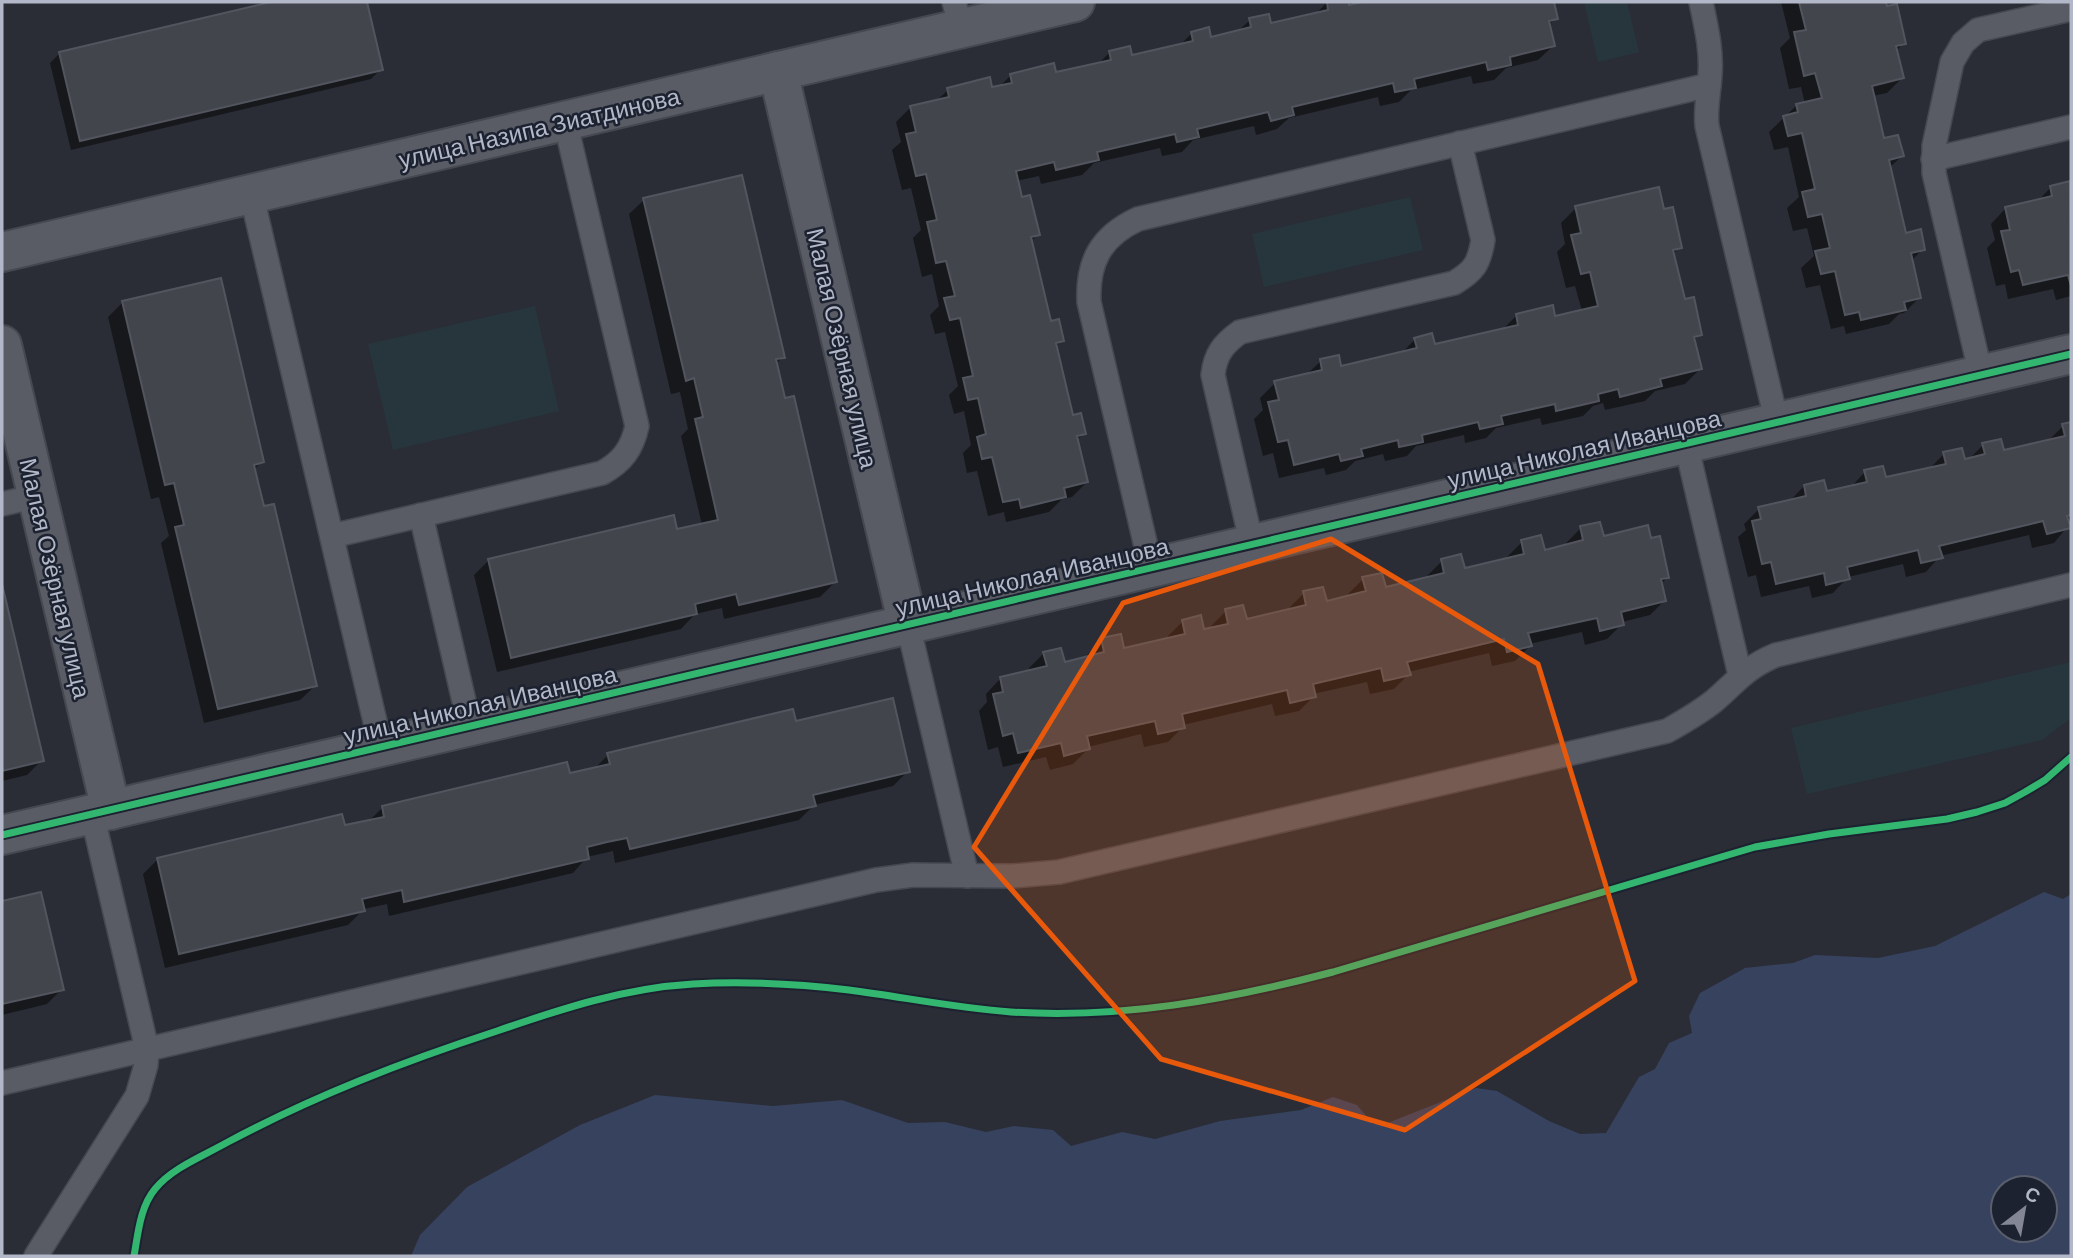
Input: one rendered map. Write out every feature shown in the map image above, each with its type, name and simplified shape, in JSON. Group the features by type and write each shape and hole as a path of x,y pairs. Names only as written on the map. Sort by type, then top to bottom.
{"street":[{"name":"улица Назипа Зиатдинова","path":"2,251 778,71 957,15 1075,2"},
{"name":"Малая Озёрная улица","path":"778,71 908,625"},
{"name":"Малая Озёрная улица","path":"2,345 20,500 102,812"},
{"name":"улица Николая Иванцова","path":"2,835 2071,354"}],"lane":[{"path":"1700,2 1710,48 1707,126 1777,423"},
{"path":"1981,375 1934,173 1936,133 1952,62 1963,43 1978,30 2071,9"},
{"path":"1151,568 1089,302 1090,274 1102,247 1116,231 1138,219 1709,85"},
{"path":"332,536 601,473 622,459 634,439 637,426 565,121"},
{"path":"1933,159 2071,127"},
{"path":"1252,545 1213,375 1214,363 1220,351 1227,341 1240,332 1454,283 1469,274 1480,256 1483,240 1460,143"},
{"path":"251,193 381,747"},
{"path":"1686,444 1740,675"},
{"path":"421,515 470,727"},
{"path":"2,1083 876,880 913,875 1013,876 1059,872 1667,731 1707,705 1740,675 1768,658 1791,650 2071,586"},
{"path":"908,625 967,876"},
{"path":"36,1256 137,1096 146,1065 147,1049 102,812"}],"highlighted area":[{"path":"1331,539 1538,664 1635,981 1405,1130 1161,1059 974,847 1123,603"}],"shaded area":[{"path":"1584,2 1627,2 1639,52 1598,62"},
{"path":"1410,197 1423,250 1264,287 1252,234"},
{"path":"535,306 559,411 393,450 368,344"},
{"path":"2071,662 2071,718 2042,740 1807,794 1791,728"}],"water":[{"path":"2044,892 2063,899 2071,894 2071,1256 411,1256 420,1235 467,1187 580,1125 655,1095 773,1106 842,1100 908,1123 945,1122 986,1132 1014,1126 1053,1130 1071,1146 1122,1132 1155,1139 1220,1121 1301,1110 1333,1097 1357,1105 1373,1124 1385,1124 1476,1088 1497,1091 1549,1121 1580,1134 1606,1133 1639,1077 1655,1069 1669,1043 1692,1033 1689,1016 1700,993 1745,968 1793,963 1815,955 1878,958 1935,946"}],"building":[{"path":"271,2 367,2 383,70 80,141 59,52"},
{"path":"1327,2 1349,2 1349,5 1362,2 1554,2 1558,19 1549,21 1555,46 1510,57 1511,65 1488,70 1486,62 1414,79 1416,88 1395,92 1393,83 1292,107 1294,115 1271,121 1268,112 1197,129 1199,137 1177,142 1175,134 1097,152 1099,160 1056,170 1054,162 1016,171 1022,197 1030,195 1040,235 1031,237 1051,321 1059,319 1064,341 1056,343 1073,415 1081,413 1086,434 1077,436 1088,482 1064,488 1066,497 1021,508 1019,499 1003,502 992,457 982,459 977,437 986,434 978,398 968,400 963,378 973,376 960,318 950,320 944,298 955,296 946,261 936,263 927,222 937,220 926,174 916,176 906,134 916,132 910,106 949,97 947,88 990,77 992,87 1012,83 1010,74 1054,63 1056,72 1111,60 1109,51 1130,46 1132,55 1193,41 1191,32 1209,27 1211,37 1251,27 1249,18 1269,14 1271,23 1328,10"},
{"path":"1799,2 1886,2 1887,6 1897,4 1906,44 1896,46 1904,78 1872,86 1884,138 1898,135 1904,156 1889,160 1906,233 1921,229 1925,250 1911,253 1921,298 1904,302 1906,310 1861,320 1859,312 1845,315 1835,271 1821,274 1815,251 1830,248 1822,214 1808,217 1802,192 1815,189 1802,133 1788,136 1783,116 1798,112 1796,104 1822,98 1815,73 1804,76 1794,32 1806,30"},
{"path":"742,175 785,358 776,359 785,398 794,396 837,582 739,605 736,594 695,604 697,614 511,658 488,559 674,515 677,529 718,520 695,419 703,417 694,378 686,381 643,198"},
{"path":"2070,181 2071,286 2068,275 2023,285 2019,270 2011,272 2001,231 2010,230 2005,207 2052,196 2050,186"},
{"path":"1659,187 1664,209 1673,207 1682,248 1673,250 1685,299 1694,297 1702,335 1694,337 1702,369 1660,379 1662,386 1620,397 1618,389 1598,394 1599,401 1556,411 1555,404 1501,416 1503,424 1480,429 1478,422 1422,435 1423,442 1399,447 1398,440 1361,449 1363,456 1341,461 1339,454 1294,465 1288,440 1278,442 1268,402 1279,400 1274,381 1322,370 1320,359 1339,355 1341,366 1417,348 1414,338 1432,333 1435,344 1518,325 1516,314 1553,305 1555,316 1598,306 1590,272 1581,274 1571,235 1581,233 1575,206"},
{"path":"221,278 264,462 254,465 264,506 274,504 317,686 218,709 175,527 184,525 174,483 165,485 122,301"},
{"path":"2071,422 2071,515 2067,516 2071,528 2047,534 2043,521 1939,546 1943,558 1921,563 1918,550 1847,567 1850,579 1826,585 1824,573 1776,584 1771,562 1762,564 1752,521 1761,519 1758,507 1806,496 1804,485 1824,480 1827,491 1867,482 1864,470 1883,466 1886,477 1946,464 1943,452 1962,448 1965,459 1985,454 1982,443 2001,439 2004,450 2065,436 2062,424"},
{"path":"1600,522 1604,536 1648,525 1651,538 1660,536 1669,578 1661,579 1666,601 1621,612 1624,625 1600,631 1597,618 1528,633 1532,646 1507,652 1504,639 1407,662 1411,675 1384,681 1381,668 1313,684 1316,697 1290,703 1287,690 1182,714 1185,728 1158,734 1155,721 1087,736 1090,749 1064,756 1061,743 1018,753 1013,733 1003,736 993,694 1003,692 1000,677 1047,666 1043,652 1061,648 1065,662 1104,652 1101,638 1121,634 1124,648 1185,634 1182,620 1201,615 1204,629 1228,624 1225,609 1243,605 1247,619 1306,605 1303,591 1323,587 1327,601 1366,591 1362,577 1382,573 1386,587 1444,573 1441,559 1461,554 1465,568 1524,554 1521,540 1541,535 1545,550 1583,540 1580,526"},
{"path":"2,584 44,761 2,771"},
{"path":"893,698 910,772 813,795 816,806 630,849 627,838 607,842 587,847 589,859 404,902 402,890 362,899 365,911 179,954 157,858 342,814 345,825 384,817 382,806 567,762 570,773 610,764 607,753 793,709 796,721"},
{"path":"41,892 64,990 2,1004 2,901"}],"cycle path":[{"path":"2,835 2071,354"},
{"path":"134,1256 140,1221 150,1196 170,1175 188,1163 292,1110 359,1081 462,1043 593,1001 667,986 732,983 830,988 1011,1012 1093,1013 1213,999 1333,972 1755,847 1829,834 1947,819 1977,812 2005,803 2025,792 2045,780 2071,757"}]}
